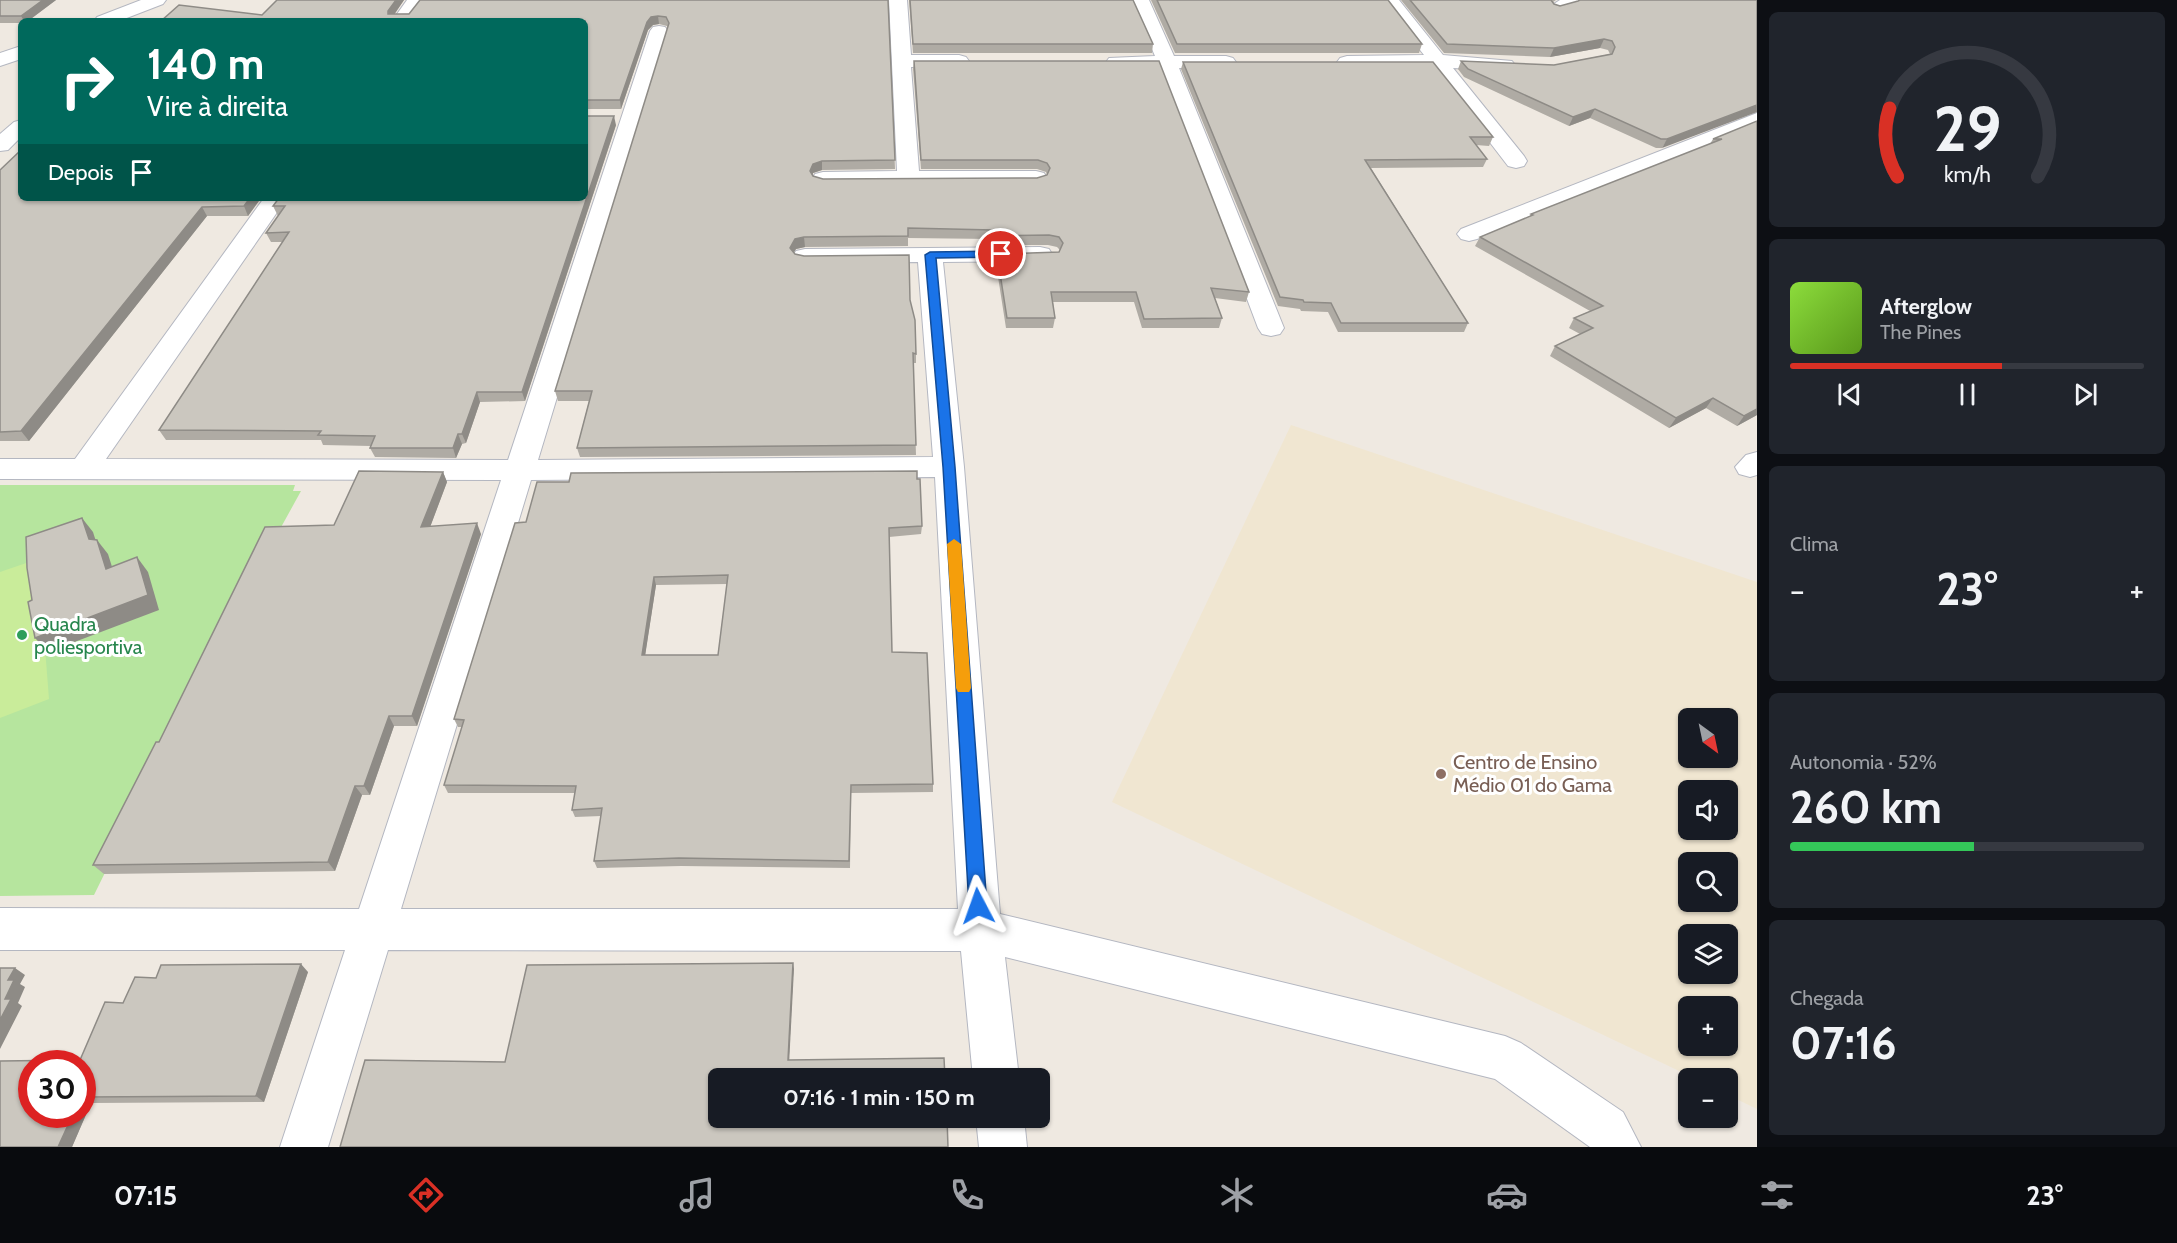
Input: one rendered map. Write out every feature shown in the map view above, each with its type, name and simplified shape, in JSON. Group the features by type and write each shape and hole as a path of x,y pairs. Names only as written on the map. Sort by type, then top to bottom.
{"street":[{"path":"111,18 158,0"},
{"path":"404,18 416,0"},
{"path":"898,0 908,178"},
{"path":"1140,0 1167,62 1271,328"},
{"path":"1390,0 1516,161"},
{"path":"1558,7 1575,0"},
{"path":"304,1147 521,470 621,117 658,31"},
{"path":"0,60 18,53"},
{"path":"901,61 982,62"},
{"path":"1333,62 1440,61 1528,66"},
{"path":"1097,62 1250,62"},
{"path":"1469,234 1752,124"},
{"path":"0,145 18,129"},
{"path":"823,179 1036,177"},
{"path":"84,468 274,201"},
{"path":"806,255 1048,254"},
{"path":"930,255 949,467 980,930 995,1068"},
{"path":"0,469 521,470 949,467"},
{"path":"0,929 980,930 1505,1059 1606,1129 1617,1147"},
{"path":"1001,1128 1003,1147"}],"shaded area":[{"name":"Centro de Ensino Médio 01 do Gama","path":"1291,425 1757,582 1757,1109 1738,1100 1738,1068 1678,1068 1678,1070 1112,802"}],"green space":[{"path":"0,485 295,485 293,491 301,491 225,629 94,895 0,896"},
{"name":"Quadra poliesportiva","path":"38,559 49,699 0,718 0,572"}],"building":[{"path":"0,0 43,0 21,16 0,16"},
{"path":"277,0 396,0 388,14 409,14 420,0 888,0 895,160 822,161 813,164 810,171 813,176 823,179 1037,178 1047,175 1050,168 1047,163 1038,160 921,160 914,61 1159,61 1249,292 1211,288 1222,318 1144,319 1136,292 1051,292 1055,318 1007,318 997,254 1059,252 1063,243 1059,237 1049,235 994,236 993,230 908,228 908,236 795,239 790,248 795,254 804,256 909,255 910,300 915,320 916,354 913,353 916,445 577,448 592,391 555,391 669,23 666,17 651,17 647,22 620,100 588,100 588,18 164,18 179,5 262,15"},
{"path":"910,0 1133,0 1153,44 913,44"},
{"path":"1157,0 1388,0 1422,44 1177,44"},
{"path":"1410,0 1551,0 1560,6 1580,0 1757,0 1757,105 1667,139 1661,139 1595,109 1573,117 1468,69 1461,61 1554,65 1612,54 1615,47 1612,41 1604,39 1554,48 1447,44"},
{"path":"1183,62 1433,62 1493,137 1470,137 1487,159 1365,160 1468,323 1341,323 1331,303 1304,302 1280,297"},
{"path":"588,116 614,116 588,194"},
{"path":"1757,121 1757,409 1744,416 1713,398 1676,418 1555,346 1593,328 1574,318 1603,306 1480,237 1533,215 1531,214 1722,139 1713,139"},
{"path":"18,153 18,201 248,201 244,206 202,207 21,431 0,432 0,170"},
{"path":"277,201 586,201 522,392 477,392 462,434 458,434 453,448 370,448 375,436 318,435 321,431 159,430 289,232 266,233 285,206 273,206"},
{"path":"359,471 443,472 421,527 477,523 412,716 389,716 364,786 355,786 328,862 93,865 156,742 159,742 265,527 334,525"},
{"path":"917,471 917,479 920,479 922,526 889,528 892,652 927,653 933,784 851,785 849,861 679,858 594,861 602,808 572,810 576,786 444,785 464,720 454,719 515,523 526,522 537,482 569,482 571,473","holes":["728,575 718,655 642,655 654,577"]},
{"path":"82,518 89,539 97,540 106,569 137,557 148,595 35,638 28,602 32,600 27,568 26,537"},
{"path":"793,963 788,1060 944,1058 944,1068 708,1068 708,1128 947,1128 948,1147 340,1147 365,1060 505,1062 527,965"},
{"path":"301,964 256,1096 96,1097 96,1050 84,1050 105,1002 123,1003 135,977 156,978 161,965"},
{"path":"0,968 15,968 8,980 14,980 5,999 11,999 0,1020"},
{"path":"0,1061 18,1061 18,1128 67,1128 58,1147 0,1147"}],"slow traffic":[{"path":"954,544 964,688"}],"place":[{"name":"Quadra poliesportiva","path":"22,635"},
{"name":"Centro de Ensino Médio 01 do Gama","path":"1441,774"}],"route":[{"path":"978,906 949,467 930,255 1001,254"}]}
